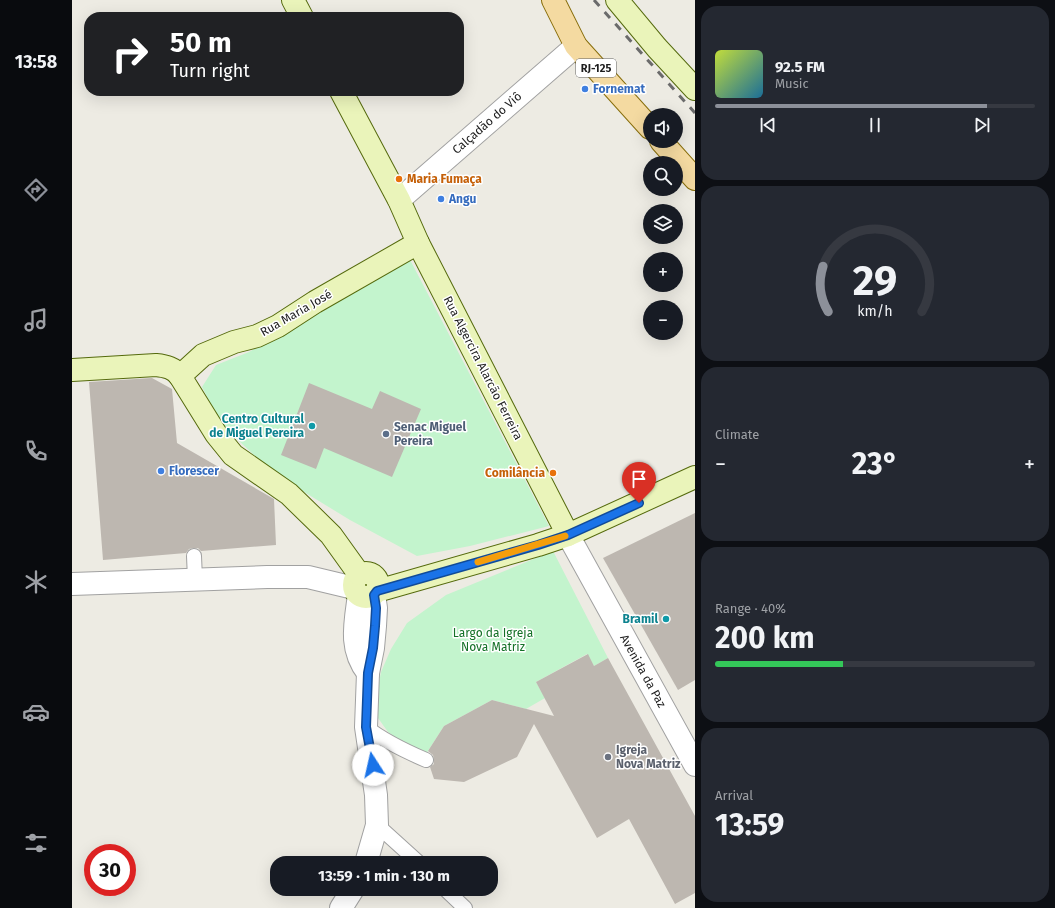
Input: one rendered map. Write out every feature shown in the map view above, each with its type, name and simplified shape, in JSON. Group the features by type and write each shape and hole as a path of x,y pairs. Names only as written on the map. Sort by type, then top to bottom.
{"main road":[{"name":"RJ-125","path":"553,0 576,46 643,120"},
{"path":"667,148 695,179"}],"street":[{"path":"293,0 299,12"},
{"path":"617,0 657,48 695,88"},
{"name":"Calçadão do Viô","path":"399,200 576,46"},
{"name":"Rua Algercira Alarcão Ferreira","path":"344,96 399,200 418,243 566,531"},
{"name":"Rua Maria José","path":"180,376 203,355 257,336 278,326 315,302 418,243"},
{"path":"72,370 156,365 165,366 174,370 180,376 216,434 233,455 289,494 331,535 366,586 354,635 356,650 361,663 368,673 366,727 376,795 377,825 368,856"},
{"path":"72,584 195,579 308,577 366,586 538,545 566,531 695,477"},
{"name":"Avenida da Paz","path":"566,531 695,765"},
{"path":"341,908 349,896"}],"lane":[{"path":"194,556 195,579"},
{"path":"366,727 394,745 426,760"},
{"path":"377,825 410,856"},
{"path":"452,896 465,908"}],"green space":[{"path":"407,254 549,526 470,546 417,556 350,520 296,487 255,456 222,425 202,387 216,365 249,352 309,315 365,287"},
{"name":"Largo da Igreja Nova Matriz","path":"553,551 608,658 594,666 587,654 536,682 545,698 526,709 492,700 444,726 426,754 407,746 388,732 378,718 376,698 381,672 391,649 407,623 446,595"}],"building":[{"name":"Florescer","path":"152,378 172,389 177,443 274,499 276,545 201,551 198,548 193,548 189,549 186,553 103,560 89,382"},
{"path":"309,383 372,409 380,391 421,409 392,477 324,448 316,469 281,455"},
{"name":"Bramil","path":"695,513 695,680 678,690 603,558"},
{"path":"588,654 594,666 608,658 695,816 695,893 675,904 629,819 597,838 534,724 517,757 464,782 434,779 430,767 434,764 434,759 433,755 428,751 444,726 492,700 554,716 536,682"}],"railway":[{"path":"594,0 695,113"}],"slow traffic":[{"path":"478,562 565,536"}],"place":[{"name":"Fornemat","path":"585,89"},
{"name":"Maria Fumaça","path":"399,179"},
{"name":"Angu","path":"441,199"},
{"name":"Centro Cultural de Miguel Pereira","path":"312,426"},
{"name":"Senac Miguel Pereira","path":"386,434"},
{"name":"Florescer","path":"161,471"},
{"name":"Comilância","path":"553,473"},
{"name":"Bramil","path":"666,619"},
{"name":"Igreja Nova Matriz","path":"608,757"}],"route":[{"path":"373,765 366,727 368,673 373,648 375,626 376,608 374,595 377,591 568,535 639,503"}]}
